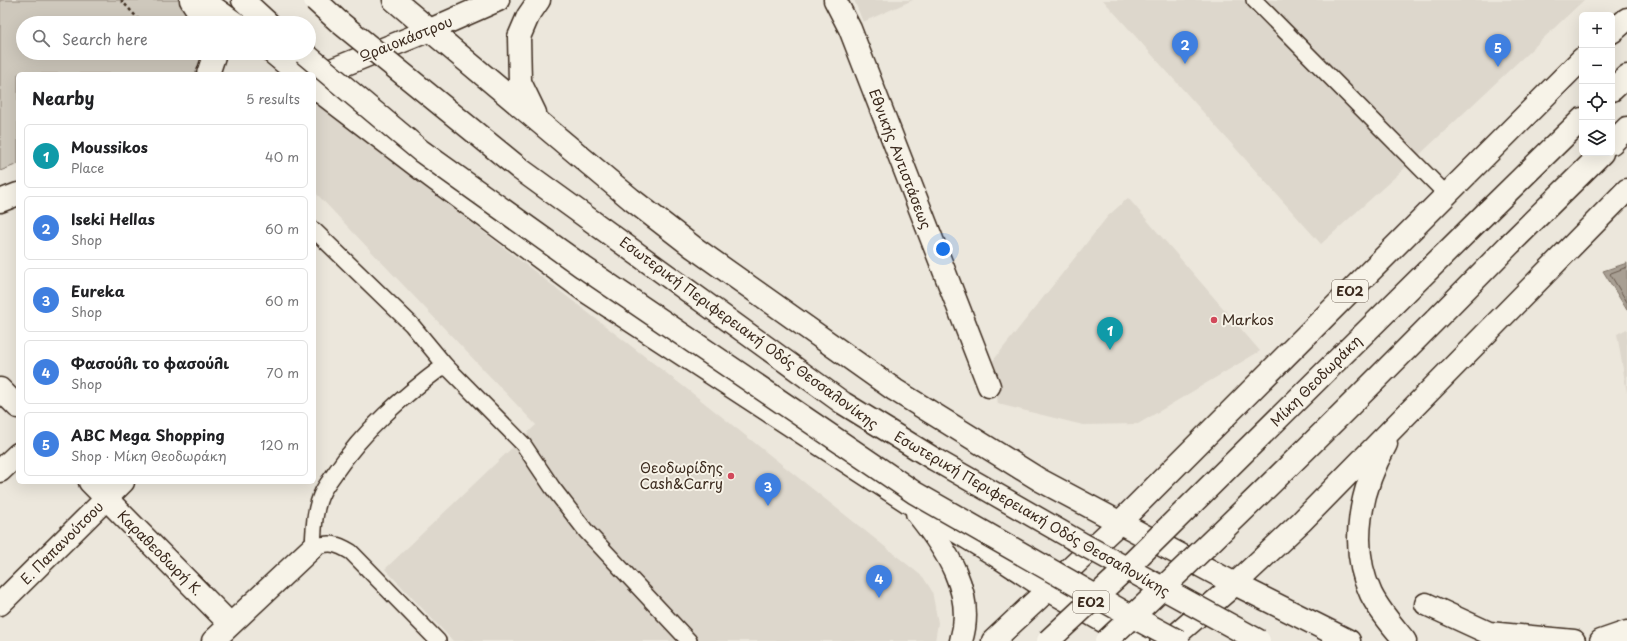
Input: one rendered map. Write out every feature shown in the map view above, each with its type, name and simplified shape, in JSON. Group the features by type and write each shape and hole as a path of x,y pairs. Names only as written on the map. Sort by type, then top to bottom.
{"main road":[{"path":"191,0 201,16"},
{"path":"203,0 225,16"},
{"path":"243,0 260,16"},
{"name":"Εσωτερική Περιφερειακή Οδός Θεσσαλονίκης","path":"315,0 338,21 520,169 844,404 954,471 1084,545 1259,641"},
{"path":"394,0 473,68 539,120 631,199 693,247 855,363 920,406 1026,472 1235,584 1349,641"},
{"name":"Ωραιοκάστρου","path":"316,76 430,30 498,0"},
{"path":"539,0 528,16 519,37 520,82 539,120"},
{"name":"Εθνικής Αντιστάσεως","path":"835,0 850,29 989,386"},
{"path":"1615,29 1627,19"},
{"path":"209,72 213,60"},
{"path":"281,60 296,72"},
{"path":"312,60 421,151 584,267 915,493 1122,612 1178,641"},
{"name":"ΕΟ2","path":"993,641 1119,523 1579,62"},
{"path":"1615,87 1627,76"},
{"path":"316,89 418,167 584,290 907,501 994,554 1047,589 1138,641"},
{"name":"Μίκη Θεοδωράκη","path":"1048,641 1133,562 1581,120"},
{"path":"1615,140 1627,128"},
{"name":"ΕΟ2","path":"1106,641 1270,486 1599,156"},
{"path":"1169,641 1235,584 1301,522 1627,190"},
{"path":"0,201 16,195"},
{"path":"0,389 16,405"},
{"path":"1405,641 1385,617 1367,584 1362,565 1359,529 1366,490 1381,452 1391,436 1424,396"},
{"path":"0,471 16,456"},
{"name":"Καραθεοδωρή Κ.","path":"92,484 230,624"},
{"name":"Ε. Παπανούτσου","path":"0,604 121,484"},
{"path":"907,501 935,535 955,571 961,589 965,615 960,641"},
{"path":"213,641 313,547"},
{"path":"1426,604 1489,633 1574,641"},
{"path":"1601,641 1627,632"}],"lane":[{"path":"1254,0 1446,194"},
{"path":"316,232 411,324 445,365 523,444 552,487 586,532 689,641"},
{"path":"438,641 351,552 339,545 326,543 313,547 316,511 323,492 347,455 380,419 417,385 445,365"}],"path":[{"path":"121,0 136,16"}],"shaded area":[{"path":"0,0 182,0 190,16 16,16 16,60 202,60 202,63 196,72 16,72 16,165 0,171"},
{"path":"854,0 913,0 863,22"},
{"path":"1103,0 1584,0 1416,158 1321,244"},
{"path":"316,103 692,393 923,577 932,591 938,623 935,641 453,641 385,569 536,425 316,193"},
{"path":"1128,198 1260,351 1138,424 1083,425 998,404 992,362 1108,216"},
{"path":"1627,329 1627,393 1617,334"}],"water":[{"path":"1627,263 1627,310 1603,271"}],"place":[{"name":"Iseki Hellas","path":"1185,64"},
{"name":"ABC Mega Shopping","path":"1498,67"},
{"name":"Markos","path":"1214,320"},
{"name":"Moussikos","path":"1110,350"},
{"name":"Θεοδωρίδης Cash&Carry","path":"731,476"},
{"name":"Eureka","path":"768,506"},
{"name":"Φασούλι το φασούλι","path":"879,598"}]}
